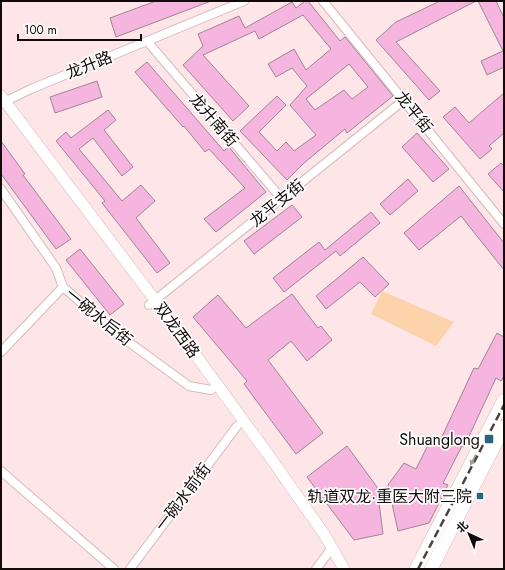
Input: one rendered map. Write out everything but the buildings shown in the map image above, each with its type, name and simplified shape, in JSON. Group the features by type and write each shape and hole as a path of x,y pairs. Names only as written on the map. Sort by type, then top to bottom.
{"main road":[{"name":"双龙西路","path":"2,102 274,464 330,551 335,569"},
{"name":"双龙西路","path":"152,303 237,426 313,531 344,569"},
{"path":"416,569 504,400"},
{"path":"431,569 504,427"}],"street":[{"name":"龙升路","path":"2,102 244,1"},
{"name":"龙平街","path":"323,1 504,224"},
{"name":"龙升南街","path":"148,41 282,199"},
{"name":"龙平支街","path":"152,303 404,100"},
{"path":"1,189 56,268 63,287"},
{"name":"一碗水后街","path":"1,352 63,287 115,332 189,386 212,390"},
{"name":"一碗水前街","path":"130,569 237,426"},
{"path":"1,471 114,569"},
{"path":"316,569 330,551"}],"shaded area":[{"path":"382,291 454,322 436,346 371,314"}],"railway":[{"path":"418,569 504,405"}],"place":[{"name":"Shuanglong","path":"489,439"},
{"name":"轨道双龙·重医大附三院","path":"480,496"}]}
